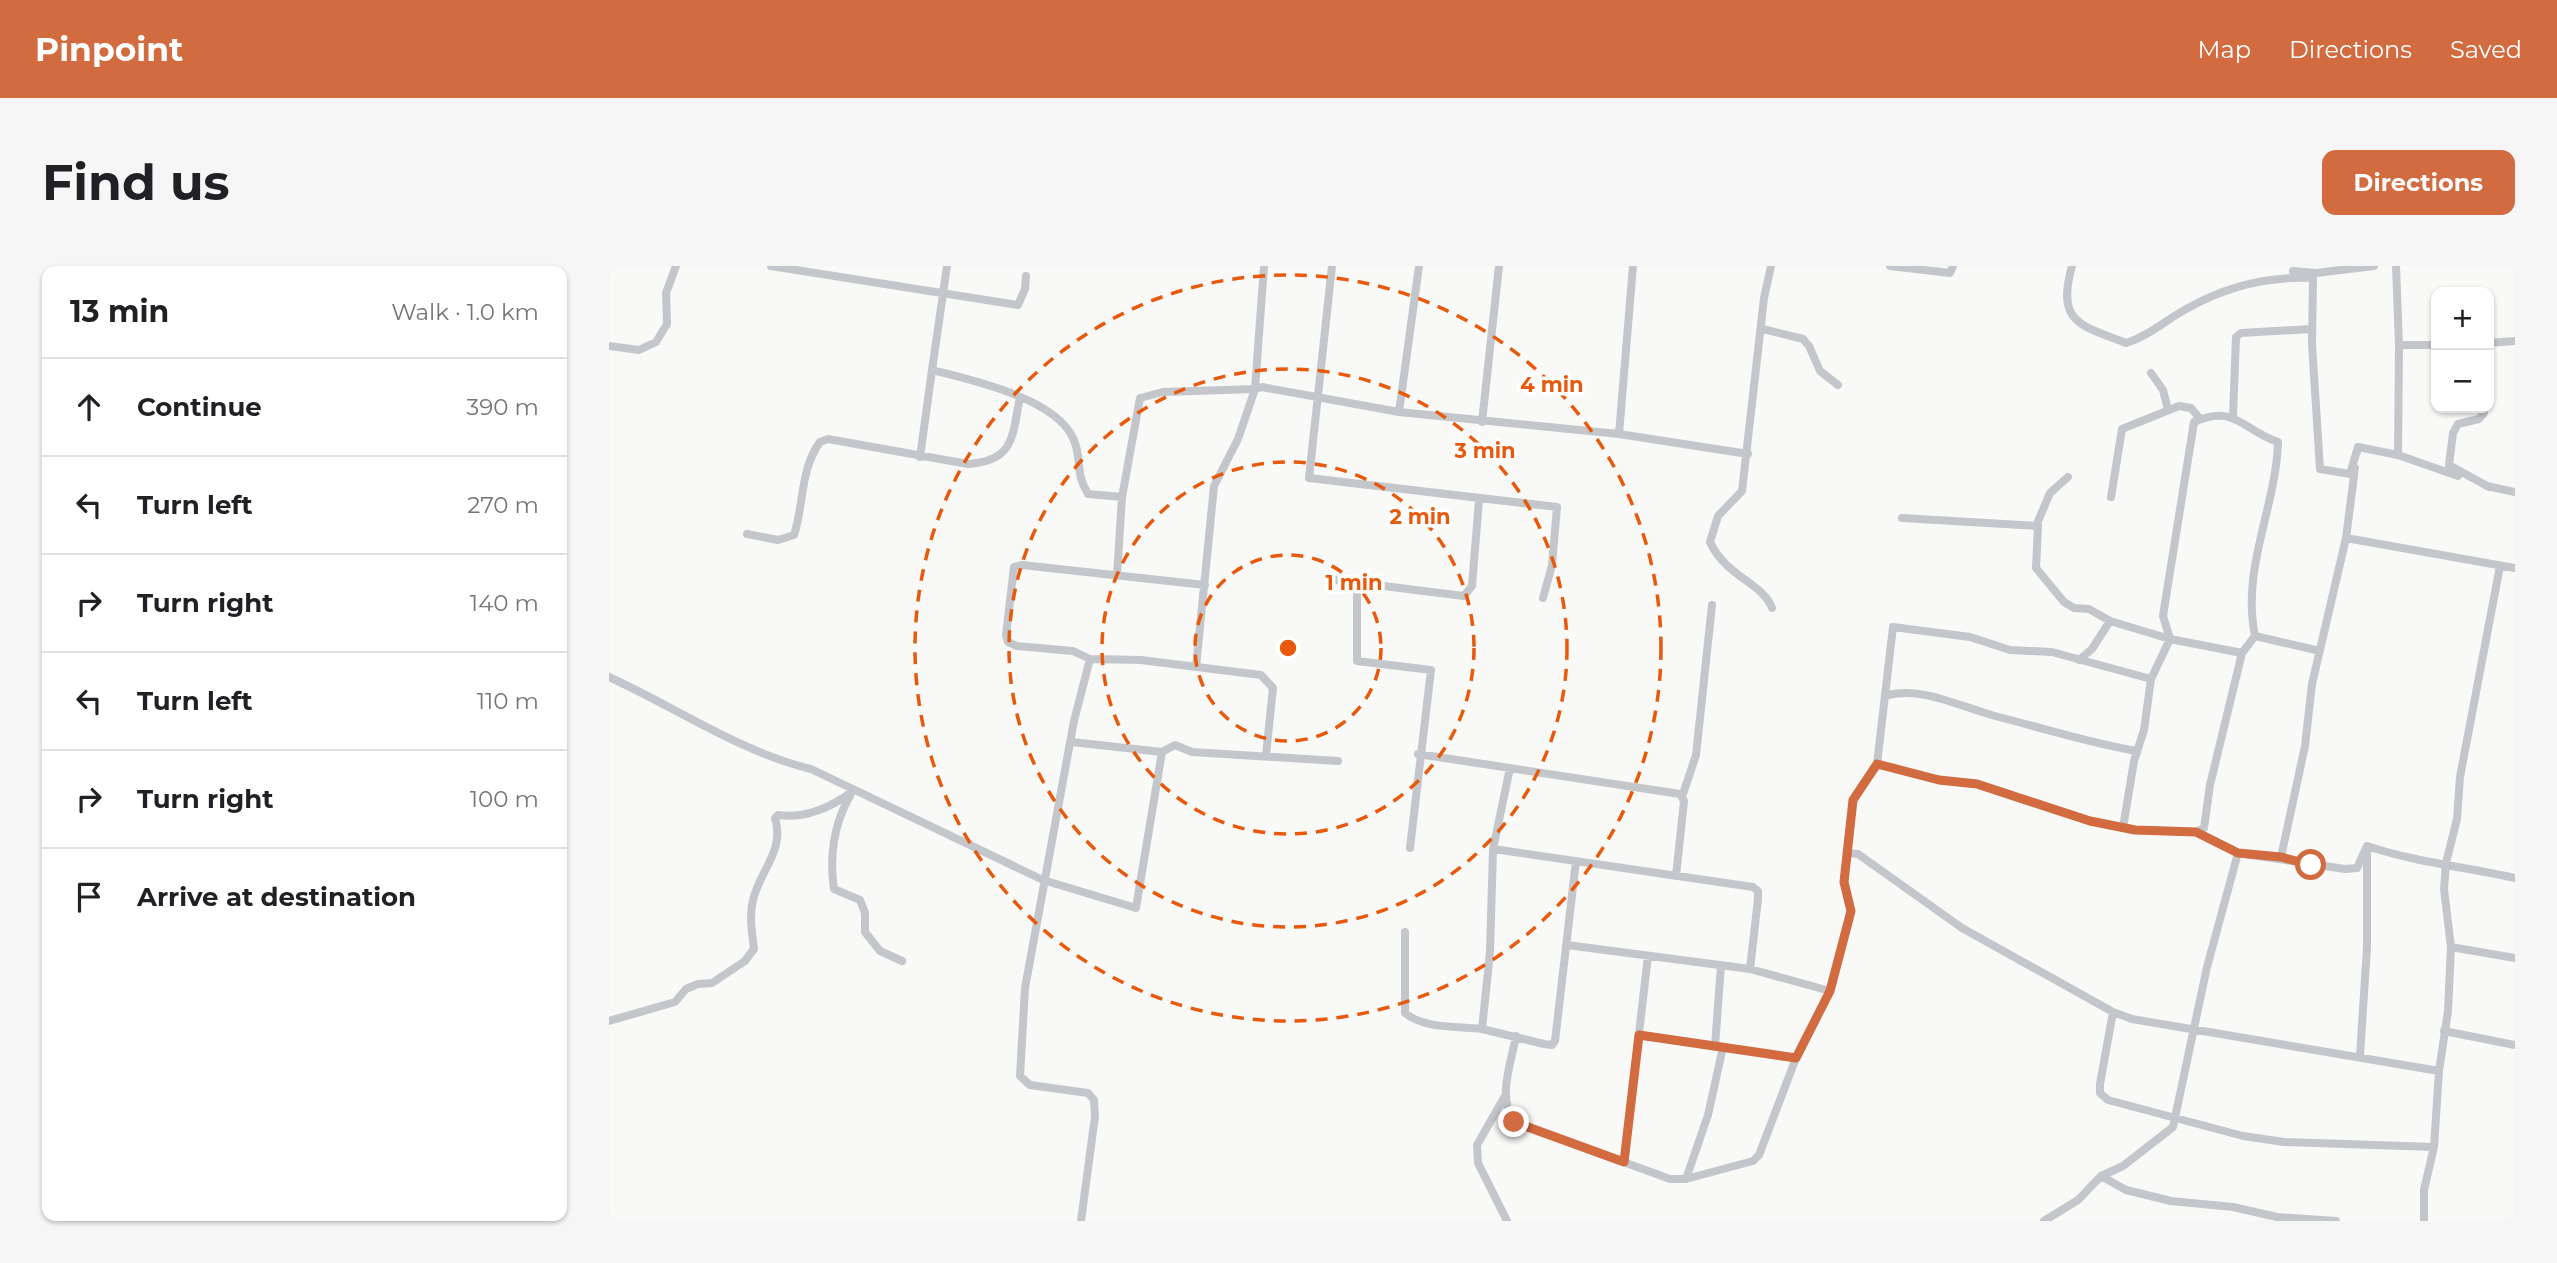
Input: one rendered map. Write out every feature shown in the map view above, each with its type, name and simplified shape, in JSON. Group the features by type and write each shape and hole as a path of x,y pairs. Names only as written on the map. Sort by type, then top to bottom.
{"street":[{"path":"609,346 639,350 656,342 667,324 666,293 676,266"},
{"path":"771,266 944,291 1018,305 1026,276"},
{"path":"920,457 947,266"},
{"path":"1196,667 1214,486 1238,439 1255,389 1263,266"},
{"path":"1332,266 1309,478 1479,500 1518,501 1557,507 1552,565 1543,598"},
{"path":"1399,412 1419,266"},
{"path":"1482,422 1499,266"},
{"path":"1619,434 1633,266"},
{"path":"1771,266 1764,298 1763,329 1742,491 1718,516 1710,542 1718,560 1768,597 1772,608"},
{"path":"1890,266 1950,273 1954,266"},
{"path":"2072,266 2065,292 2070,312 2080,325 2126,343 2188,307 2232,287 2282,276 2313,278 2312,329 2320,469 2350,474 2358,447"},
{"path":"2293,271 2316,273 2374,266"},
{"path":"2396,266 2399,345 2398,454"},
{"path":"1763,329 1803,339 1809,346 1819,371 1839,385"},
{"path":"2233,416 2236,337 2241,333 2312,329"},
{"path":"2494,342 2515,341"},
{"path":"2399,345 2431,345"},
{"path":"932,370 1009,389 1067,426 1078,454 1079,479 1088,494 1122,496"},
{"path":"2151,373 2163,390 2168,410"},
{"path":"1117,576 1122,496 1140,398 1163,392 1262,387 1316,399 1399,412 1619,434 1748,454"},
{"path":"747,534 778,540 794,536 800,516 804,477 820,442 828,439 920,457 968,464 988,463 1003,455 1011,440 1020,397"},
{"path":"2111,497 2122,429 2179,406 2191,408 2200,419"},
{"path":"2482,413 2479,419 2458,424 2453,433 2449,465 2489,487"},
{"path":"2123,828 2137,751 2144,730 2151,679 2169,639 2163,616 2165,596 2194,422 2214,414 2233,416 2256,434 2278,442 2278,461 2261,529 2249,608 2255,636 2242,653 2210,786 2204,828 2196,832"},
{"path":"2358,447 2398,454 2489,487 2515,492"},
{"path":"2281,857 2305,746 2320,651 2346,538 2358,447"},
{"path":"2068,477 2050,493 2036,526 2036,568 2064,602 2074,608 2101,613 2110,621 2169,639 2242,653"},
{"path":"1335,580 1464,596 1472,586 1479,500"},
{"path":"1902,518 2036,526"},
{"path":"2346,538 2515,568"},
{"path":"1205,585 1022,565 1014,567 1006,635 1009,642 1073,651 1090,659 1141,660 1261,676 1273,688 1266,755"},
{"path":"2424,1221 2424,1190 2434,1147 2451,947 2444,889 2446,863 2457,819 2460,777 2500,566"},
{"path":"1357,584 1357,661 1431,670 1410,848"},
{"path":"1676,876 1682,797 1696,755 1712,605"},
{"path":"2079,660 2092,649 2110,621"},
{"path":"1516,1036 1505,1096 1506,1110 1514,1122 1670,1178 1686,1179 1733,1168 1759,1155 1796,1058 1830,991 1851,911 1844,882 1853,800 1877,764 1893,627 1970,637 2010,650 2052,652 2151,679"},
{"path":"2255,636 2320,651"},
{"path":"1081,1221 1095,1116 1094,1100 1088,1093 1030,1085 1020,1076 1025,988 1043,880 1074,721 1090,659"},
{"path":"609,677 716,731 790,764 811,769 1043,880 1136,908 1162,752"},
{"path":"1885,696 1900,692 1946,700 2097,745 2137,751"},
{"path":"1072,742 1162,752 1175,745 1192,752 1339,761"},
{"path":"1419,754 1677,792 1682,797"},
{"path":"1877,764 1939,780 1977,784 2067,815 2123,828 2196,832 2238,853 2281,857 2345,869 2357,868 2367,846"},
{"path":"1482,1029 1490,952 1493,849 1510,768"},
{"path":"853,790 842,810 834,839 834,889 860,900 865,913 865,932 880,951 902,961"},
{"path":"609,1021 675,1002 686,989 698,984 712,984 745,961 754,949 750,922 753,900 779,841 775,818 778,815 787,816 834,805 853,790"},
{"path":"2367,846 2408,860 2446,863 2515,878"},
{"path":"2360,1056 2367,947 2367,846"},
{"path":"1493,849 1741,885 1758,891 1750,969"},
{"path":"1847,853 1858,854 1962,928 2112,1012 2132,1019 2439,1071"},
{"path":"2044,1221 2078,1200 2101,1176 2123,1166 2173,1127 2207,967 2238,853"},
{"path":"1405,932 1405,1013 1413,1019 1429,1023 1482,1029 1552,1045 1555,1041 1576,861"},
{"path":"1567,946 1750,969 1830,991"},
{"path":"2451,947 2515,958"},
{"path":"1624,1162 1648,956"},
{"path":"1686,1179 1708,1115 1719,1047 1721,965"},
{"path":"2112,1012 2100,1093 2108,1100 2243,1136 2284,1142 2434,1147"},
{"path":"2444,1031 2515,1045"},
{"path":"1639,1035 1796,1058"},
{"path":"1505,1096 1477,1145 1478,1163 1507,1221"},
{"path":"2101,1176 2126,1191 2171,1201 2233,1207 2277,1217 2336,1221"}],"route":[{"path":"1514,1122 1624,1162 1639,1035 1796,1058 1830,991 1851,911 1844,882 1853,800 1877,764 1939,780 1977,784 2090,821 2135,830 2177,829 2196,832 2238,853 2281,857 2311,865"}]}
